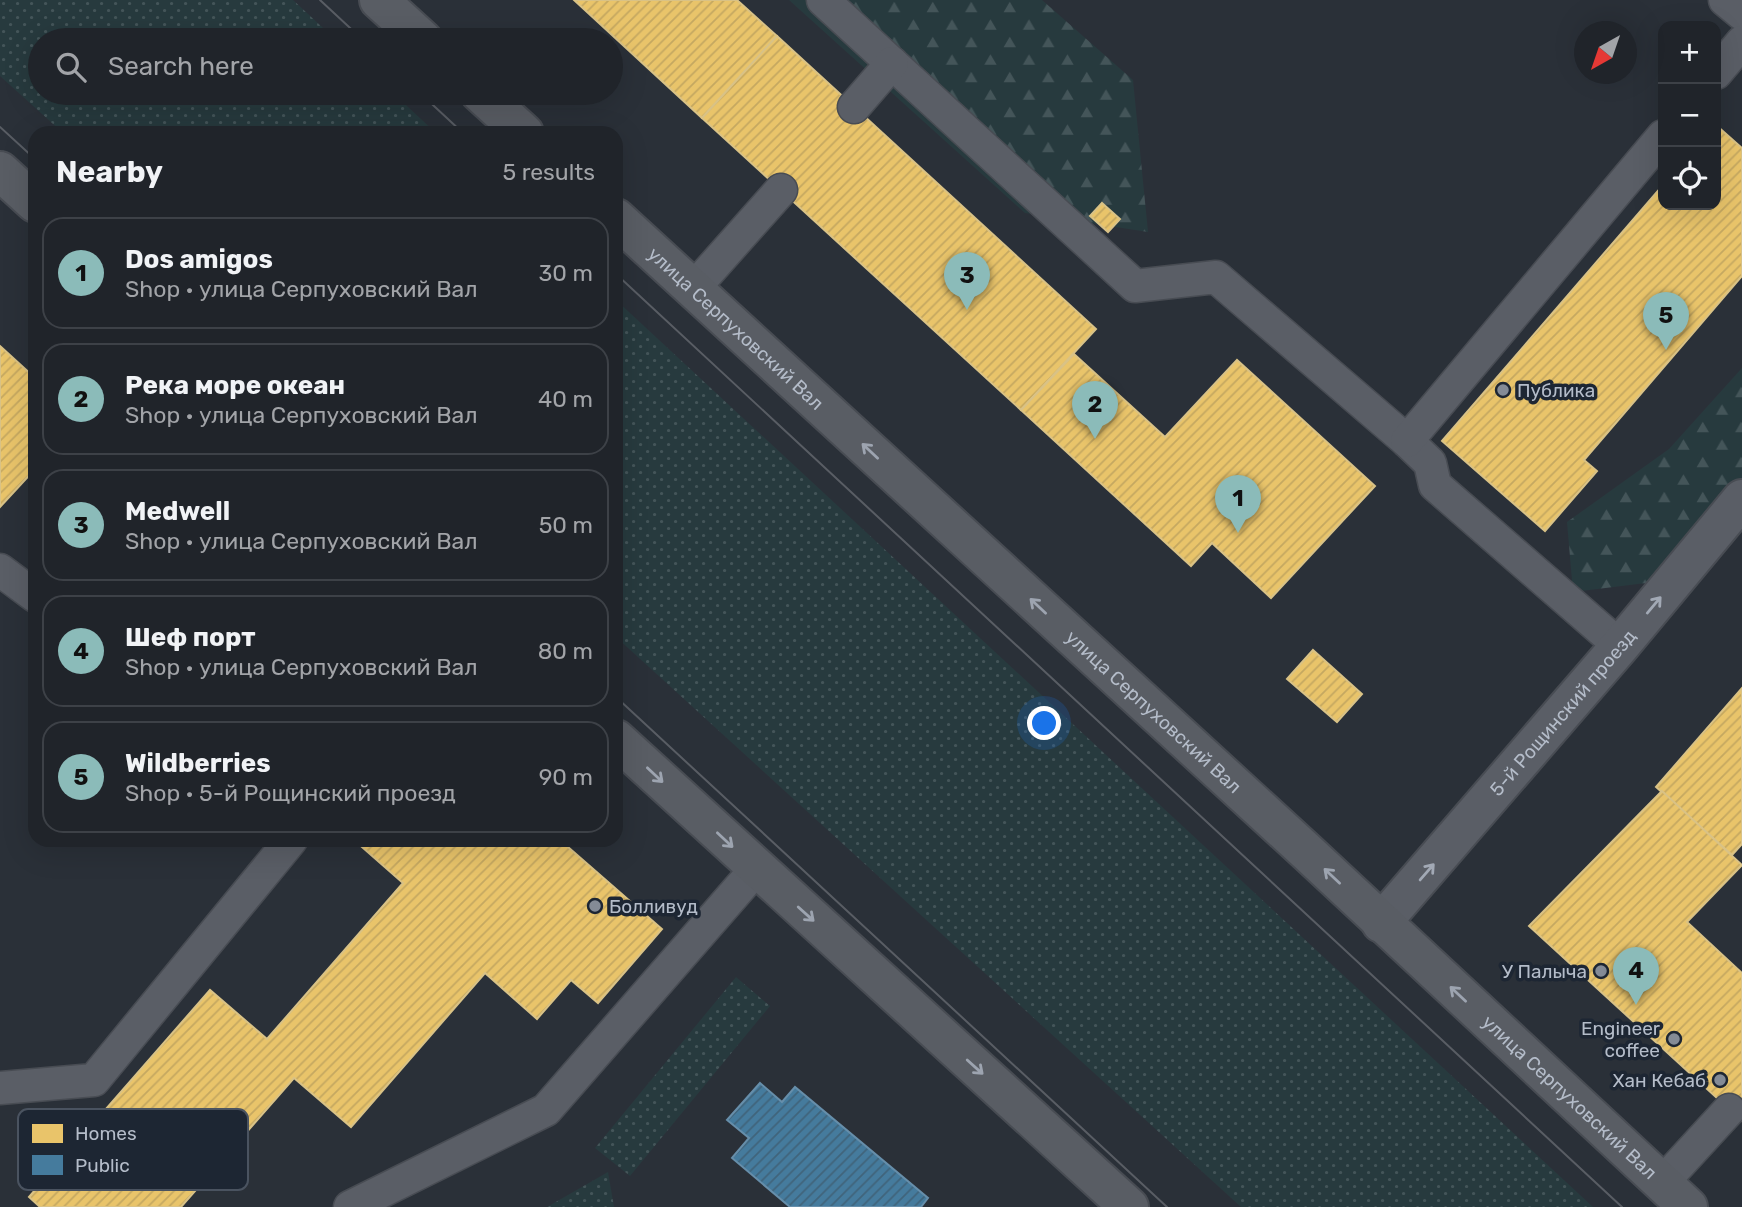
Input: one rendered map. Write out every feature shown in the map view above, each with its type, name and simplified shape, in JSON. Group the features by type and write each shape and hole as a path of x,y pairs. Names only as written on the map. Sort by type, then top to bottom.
{"main road":[{"path":"379,0 410,28"},
{"path":"493,105 516,126"},
{"path":"0,171 28,197"},
{"name":"улица Серпуховский Вал","path":"623,224 1675,1195"},
{"path":"623,746 1118,1204"}],"street":[{"name":"5-й Рощинский проезд","path":"1381,923 1620,646 1742,499"}],"lane":[{"path":"822,0 1135,286 1216,277 1407,441 1430,463 1435,485 1620,646"},
{"path":"1725,0 1742,14"},
{"path":"1721,67 1742,42"},
{"path":"854,107 891,63"},
{"path":"1407,441 1658,142"},
{"path":"693,289 781,190"},
{"path":"0,570 28,591"},
{"path":"0,1088 94,1080 285,847"},
{"path":"350,1207 546,1110 756,869"},
{"path":"1675,1195 1729,1110"}],"green space":[{"path":"0,0 293,0 323,28 28,28 28,101 0,76"},
{"path":"789,0 1042,0 1133,80 1148,232 1025,213"},
{"path":"32,105 406,105 428,126 55,126"},
{"path":"623,306 1593,1207 1241,1207 623,643"},
{"path":"1742,368 1742,523 1646,583 1573,592 1567,522 1669,449"},
{"path":"736,977 770,1006 630,1176 595,1148"},
{"path":"608,1172 614,1207 547,1207"}],"building: Homes":[{"path":"574,0 737,0 777,36 702,118 623,45 623,28 604,28"},
{"path":"777,36 1096,329 1021,410 702,118"},
{"path":"1721,129 1742,148 1742,276 1584,460 1597,471 1545,531 1442,441 1658,191 1658,210 1721,210"},
{"path":"1102,203 1120,219 1108,232 1090,216"},
{"path":"0,346 28,372 28,477 0,507"},
{"path":"1074,354 1165,437 1237,360 1375,486 1271,598 1212,543 1191,566 1021,410"},
{"path":"1313,650 1362,694 1337,722 1287,679"},
{"path":"1742,688 1742,844 1732,855 1656,787"},
{"path":"1662,791 1742,865 1687,922 1742,973 1742,1121 1529,926"},
{"path":"362,847 568,847 662,929 598,1003 571,980 537,1019 485,973 351,1127 294,1078 248,1131 248,1109 106,1109 210,990 267,1039 403,883"},
{"path":"35,1190 196,1190 181,1207 40,1207 29,1197"}],"building: Public":[{"path":"760,1083 782,1102 795,1087 928,1198 921,1207 790,1207 732,1158 749,1138 727,1120"}],"tram line":[{"path":"320,0 350,28"},
{"path":"433,105 455,126"},
{"path":"0,127 28,153"},
{"path":"623,280 1622,1207"},
{"path":"623,703 1167,1207"}],"place":[{"name":"Medwell","path":"967,310"},
{"name":"Wildberries","path":"1666,350"},
{"name":"Публика","path":"1503,390"},
{"name":"Река море океан","path":"1095,439"},
{"name":"Dos amigos","path":"1238,533"},
{"name":"Болливуд","path":"595,906"},
{"name":"У Палыча","path":"1601,971"},
{"name":"Шеф порт","path":"1636,1005"},
{"name":"Engineer coffee","path":"1674,1039"},
{"name":"Хан Кебаб","path":"1720,1080"}]}
